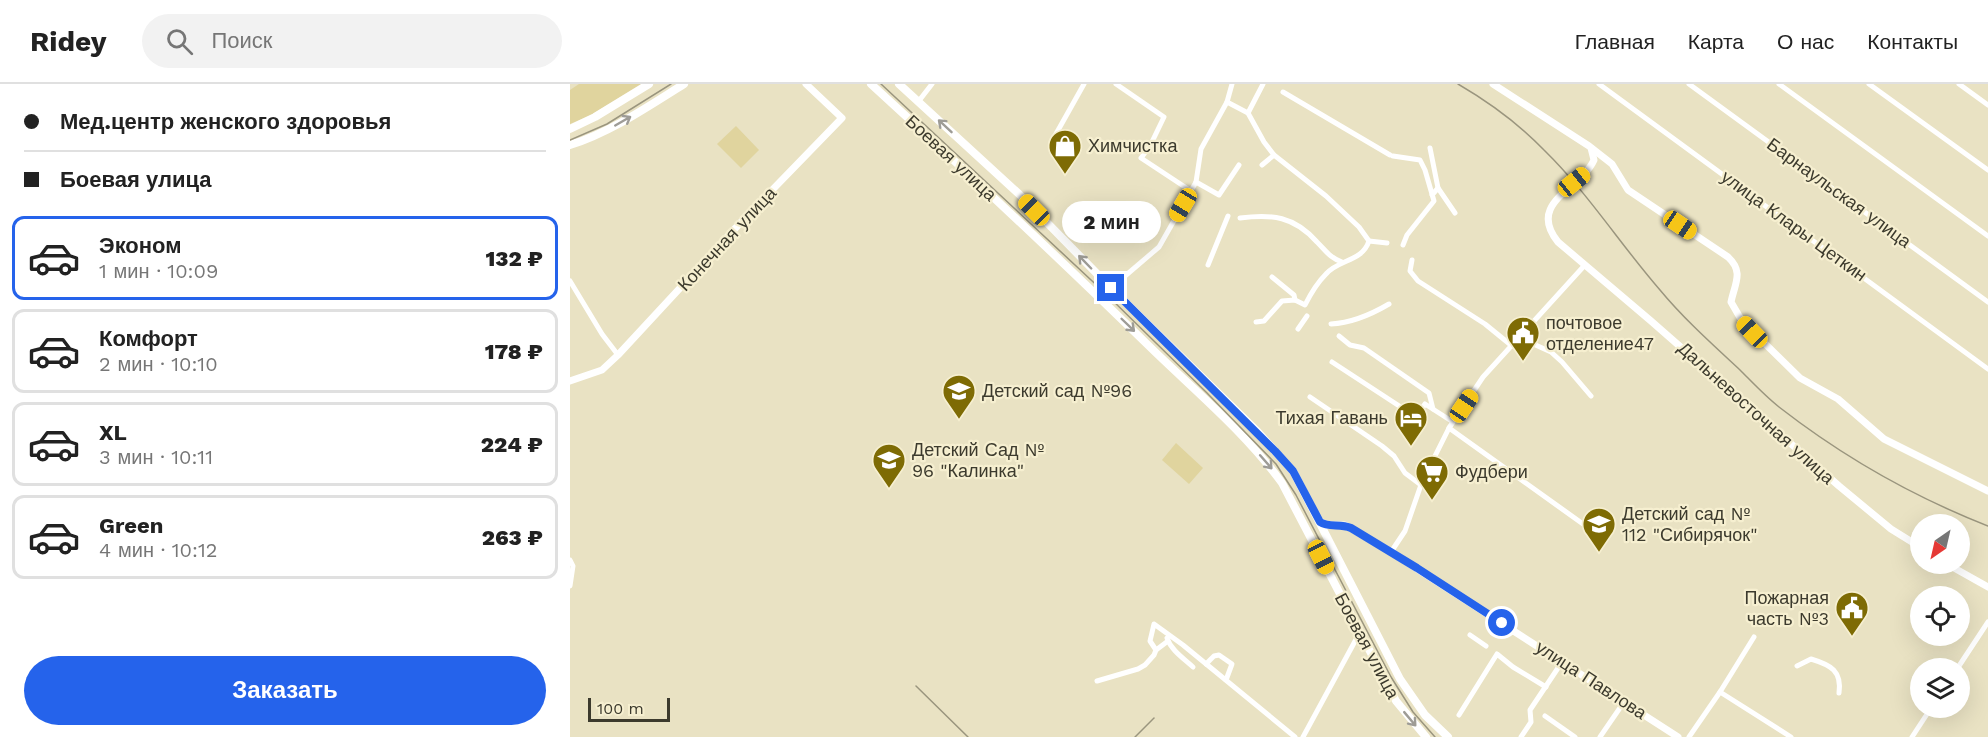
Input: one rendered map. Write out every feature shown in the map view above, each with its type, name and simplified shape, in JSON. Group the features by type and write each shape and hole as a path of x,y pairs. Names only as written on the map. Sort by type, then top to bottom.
{"main road":[{"path":"570,129 649,84"},
{"path":"570,145 619,124 684,84"},
{"name":"Боевая улица","path":"871,84 1100,298 1242,436 1271,468 1282,483 1396,701 1426,737"},
{"name":"Боевая улица","path":"899,84 1018,194 1293,471 1400,679 1425,715 1448,737"},
{"path":"1100,298 1111,288"}],"street":[{"name":"Конечная улица","path":"570,381 602,370 618,355 743,220 842,118 806,84"},
{"path":"918,102 933,84"},
{"path":"1052,141 1084,84"},
{"path":"1116,84 1164,117 1150,146 1141,158 1191,191"},
{"path":"1111,288 1159,248 1196,182 1201,149 1227,102 1232,84"},
{"path":"1248,113 1263,84"},
{"path":"1493,84 1501,87 1589,146 1612,164 1628,190 1728,257 1736,265 1738,273 1731,302 1742,321 1800,378 1838,399 1884,439 1988,491"},
{"name":"улица Клары Цеткин","path":"1599,84 1988,369"},
{"name":"Барнаульская улица","path":"1689,84 1988,302"},
{"path":"1779,84 1988,236"},
{"path":"1869,84 1988,170"},
{"path":"1959,84 1988,105"},
{"path":"1283,92 1392,156 1419,160 1425,170 1434,201 1407,235 1403,245"},
{"path":"1227,102 1248,113 1274,155 1326,196 1359,227 1369,241 1388,243"},
{"path":"1589,146 1594,160 1590,169"},
{"path":"1430,148 1438,188 1455,213"},
{"path":"1262,165 1274,155"},
{"name":"Дальневосточная улица","path":"1612,164 1590,169 1555,201 1548,219 1552,234 1584,266 1652,321 1857,501 1910,541"},
{"path":"1196,182 1219,195 1239,165"},
{"path":"1432,195 1438,188"},
{"path":"1240,218 1265,215 1285,218 1316,240 1331,259 1342,262"},
{"path":"1208,265 1228,216"},
{"path":"1256,322 1264,321 1282,301 1295,300 1305,305 1327,272 1342,262 1358,258 1367,248 1369,241"},
{"path":"1412,260 1410,271 1418,281 1485,324 1512,346"},
{"path":"1391,552 1405,531 1421,485 1449,428 1483,377 1584,266"},
{"path":"1272,277 1294,295 1295,300"},
{"path":"570,281 602,334 618,355"},
{"path":"1331,324 1340,324 1360,318 1389,304"},
{"path":"1298,329 1307,316"},
{"path":"1339,336 1350,345 1364,348 1429,393 1433,409"},
{"path":"1520,338 1551,352 1591,396"},
{"path":"1332,362 1413,415 1419,413 1425,404 1453,422"},
{"path":"1310,397 1382,446 1394,456 1405,473 1421,485"},
{"path":"1449,428 1583,524"},
{"name":"улица Павлова","path":"1320,522 1351,528 1391,552 1678,737"},
{"path":"1329,540 1330,532 1334,528 1338,526 1351,528"},
{"path":"570,560 573,566 570,586"},
{"path":"1966,574 1988,586"},
{"path":"1964,658 1988,622"},
{"path":"1156,650 1150,641 1154,624 1295,737"},
{"path":"1303,737 1360,632"},
{"path":"1167,633 1168,641 1193,667"},
{"path":"1470,635 1485,646"},
{"path":"1689,737 1754,637"},
{"path":"1097,681 1138,669 1145,665 1155,655 1156,650 1168,641"},
{"path":"1459,715 1497,654 1513,667 1546,687"},
{"path":"1206,664 1214,656 1219,655 1232,664 1226,680"},
{"path":"1797,666 1811,658 1836,671 1841,681 1839,693"},
{"path":"1521,737 1531,722 1530,710 1562,662"},
{"path":"1720,692 1791,737"},
{"path":"1600,737 1624,702"},
{"path":"1545,716 1575,737"},
{"path":"1912,737 1924,718"}],"shaded area":[{"path":"579,84 641,84 591,115 570,124 570,90"},
{"path":"736,126 759,150 741,168 717,144"},
{"path":"1176,443 1203,468 1189,484 1162,460"}],"tram line":[{"path":"570,140 607,124 671,84"},
{"path":"881,84 1105,293 1276,464 1296,495 1391,677 1413,712 1435,737"}],"railway":[{"path":"1458,84 1503,114 1560,166 1669,301 1774,403 1853,459 1879,474 1960,515 1988,526"},
{"path":"916,686 968,737"},
{"path":"1135,737 1154,718"}],"place":[{"name":"Химчистка","path":"1065,175"},
{"name":"почтовое отделение47","path":"1523,362"},
{"name":"Детский сад №96","path":"959,420"},
{"name":"Тихая Гавань","path":"1411,447"},
{"name":"Детский Сад № 96 \"Калинка\"","path":"889,489"},
{"name":"Фудбери","path":"1432,501"},
{"name":"Детский сад № 112 \"Сибирячок\"","path":"1599,553"},
{"name":"Пожарная часть №3","path":"1852,637"}],"route":[{"path":"1111,288 1293,471 1320,522 1329,526 1339,524 1351,528 1502,623"}]}
